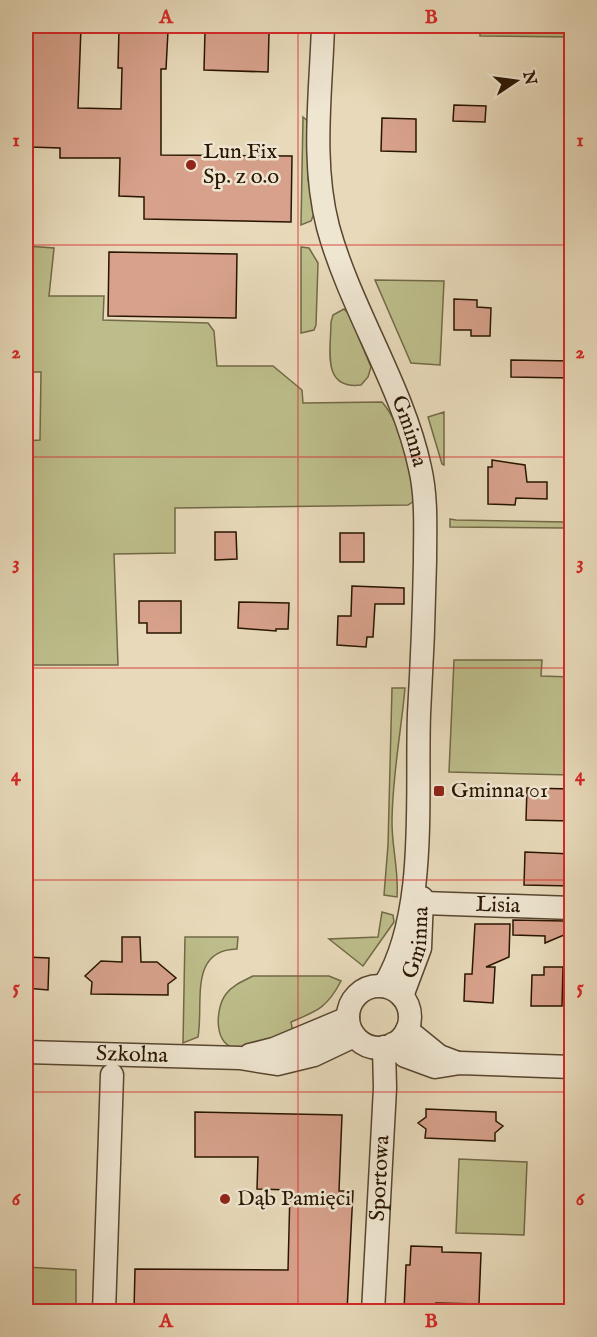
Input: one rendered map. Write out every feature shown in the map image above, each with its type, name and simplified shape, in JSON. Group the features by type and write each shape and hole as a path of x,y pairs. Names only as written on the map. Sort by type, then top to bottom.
{"street":[{"name":"Gminna","path":"323,26 319,160 323,203 338,255 410,433 423,489 425,513 424,652 419,715 417,852 423,903 420,948 393,991"},
{"name":"Gminna","path":"393,991 417,852"},
{"name":"Lisia","path":"423,903 572,908"},
{"path":"395,1040 410,1015 393,991 372,986 358,994 351,1002 351,1027 364,1044 395,1040 460,1063 572,1066"},
{"name":"Szkolna","path":"26,1052 240,1058 277,1064 314,1055 351,1027"},
{"name":"Sportowa","path":"373,1311 385,1088 395,1040"},
{"path":"104,1311 112,1075"}],"green space":[{"path":"480,26 571,26 571,37 480,36"},
{"path":"303,117 311,124 308,179 314,214 311,221 301,225"},
{"path":"26,246 54,248 49,296 104,296 103,320 208,323 214,331 217,366 273,366 302,390 303,403 382,402 400,436 408,462 414,501 408,505 175,508 175,553 114,554 118,665 26,665 26,441 40,440 41,372 26,372"},
{"path":"301,247 309,248 318,263 316,325 314,330 301,333"},
{"path":"375,280 444,281 440,365 411,363"},
{"path":"344,309 349,314 371,367 368,377 361,385 348,385 339,381 331,366 331,322 333,315"},
{"path":"444,412 444,465 428,417"},
{"path":"450,519 566,522 565,528 450,527"},
{"path":"454,660 542,660 541,676 571,677 571,775 449,772"},
{"path":"392,688 405,688 392,806 397,897 384,895 388,845"},
{"path":"382,912 393,915 394,922 363,966 329,939 378,937"},
{"path":"185,937 238,937 237,949 222,952 211,958 205,968 201,981 198,1037 183,1043"},
{"path":"253,976 329,976 341,981 331,997 320,1008 291,1022 293,1032 244,1048 230,1046 224,1042 218,1026 222,1000 232,988"},
{"path":"459,1159 527,1162 524,1235 456,1233"},
{"path":"26,1267 76,1270 76,1311 26,1311"}],"building":[{"path":"32,26 81,27 78,108 121,109 122,68 118,68 119,29 168,31 166,69 161,69 161,155 292,156 291,222 144,219 144,197 119,196 120,158 60,158 60,148 30,147 30,143 26,143 26,112 31,112 32,67 31,62 26,62 26,31 32,31"},
{"path":"205,31 269,33 268,72 204,70"},
{"path":"454,105 486,106 485,122 453,121"},
{"path":"382,118 416,119 416,152 381,151"},
{"path":"109,252 237,254 236,318 108,316"},
{"path":"454,299 477,300 477,307 491,308 490,336 471,336 471,330 454,330"},
{"path":"511,360 572,361 572,378 511,377"},
{"path":"492,460 525,465 527,482 547,482 547,499 516,498 515,505 488,504 488,467 492,467"},
{"path":"215,532 236,532 237,559 215,560"},
{"path":"340,533 364,533 364,562 340,562"},
{"path":"352,586 404,588 404,604 375,604 373,637 367,637 366,647 337,645 338,616 351,616"},
{"path":"139,601 181,601 181,633 147,633 147,623 139,623"},
{"path":"239,602 289,603 288,629 276,629 276,631 238,628"},
{"path":"527,788 572,789 572,821 526,820"},
{"path":"525,852 572,854 572,886 524,885"},
{"path":"513,920 565,921 564,935 545,943 545,936 513,935"},
{"path":"475,924 510,924 509,957 486,967 495,967 493,1003 464,1001 465,974 472,974"},
{"path":"122,937 140,937 141,962 157,962 176,978 168,984 168,995 91,994 92,982 85,976 101,961 122,962"},
{"path":"26,957 49,958 48,990 26,988"},
{"path":"544,967 563,967 562,1006 531,1006 532,975 544,975"},
{"path":"426,1109 496,1112 496,1121 503,1126 495,1133 495,1141 425,1138 426,1129 418,1123 426,1117"},
{"path":"195,1112 342,1115 339,1191 353,1191 347,1311 134,1311 135,1269 288,1270 290,1190 257,1189 258,1157 195,1157"},
{"path":"411,1246 442,1247 442,1252 481,1253 479,1304 436,1303 436,1311 404,1311 406,1265 410,1265"}],"place":[{"name":"Lun Fix Sp. z o.o","path":"191,165"},
{"name":"Gminna 01","path":"439,791"},
{"name":"Dąb Pamięci","path":"225,1199"}]}
